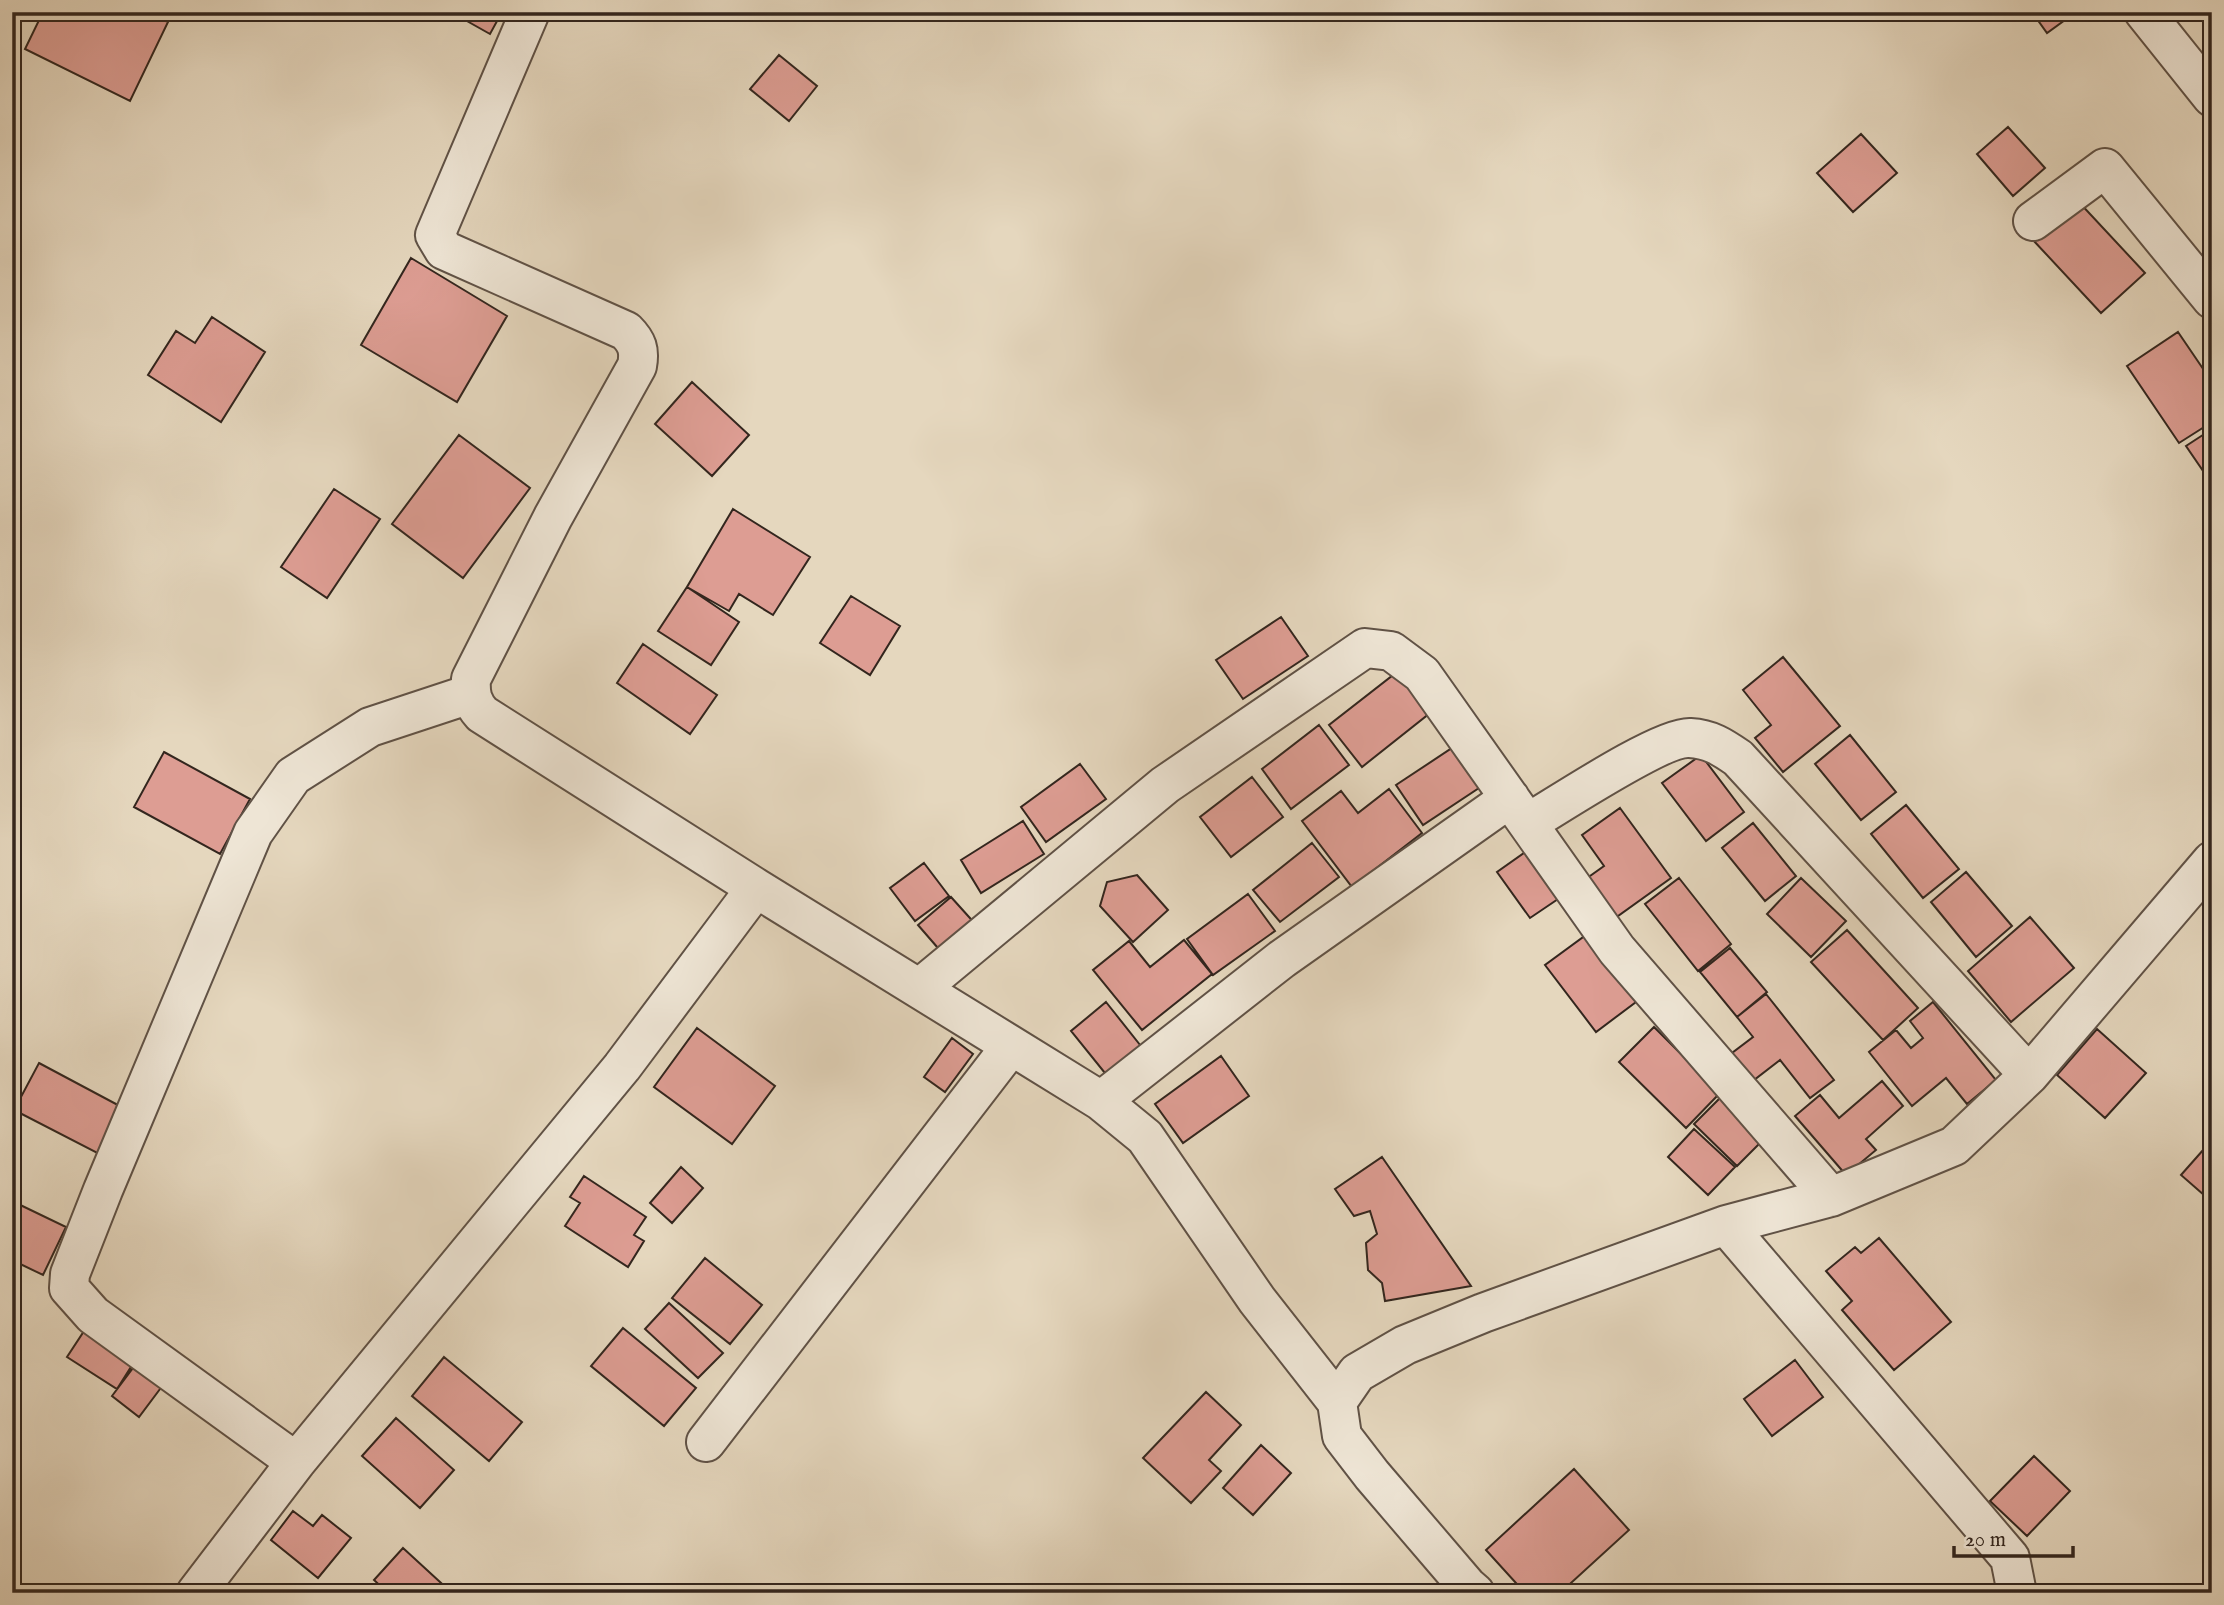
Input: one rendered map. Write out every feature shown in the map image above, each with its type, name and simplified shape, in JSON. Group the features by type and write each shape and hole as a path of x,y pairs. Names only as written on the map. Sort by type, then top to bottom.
{"street":[{"path":"530,12 435,235 444,250 626,331 635,341 640,353 637,366 553,517 471,679 470,694 475,706 482,714 756,888 1101,1101 1146,1137 1257,1300 1337,1402 1342,1436 1380,1486 1475,1593"},
{"path":"2144,12 2212,97"},
{"path":"2033,221 2105,167 2212,299"},
{"path":"920,988 1165,785 1365,648 1391,651 1422,674 1617,950 1831,1197"},
{"path":"296,1462 93,1315 69,1288 70,1274 253,833 293,776 370,727 470,694"},
{"path":"1101,1101 1282,959 1519,811 1687,737 1714,741 1738,758 2029,1075"},
{"path":"1337,1402 1357,1373 1405,1345 1482,1313 1726,1225 1831,1197 1954,1146 2029,1075 2212,861"},
{"path":"196,1593 296,1462 622,1067 756,888"},
{"path":"706,1442 1011,1046"},
{"path":"1726,1225 2010,1558 2017,1593"}],"building":[{"path":"43,12 147,12 168,22 130,101 25,49"},
{"path":"451,12 502,12 490,34"},
{"path":"2032,12 2076,12 2047,33"},
{"path":"779,55 817,86 789,121 750,89"},
{"path":"2008,127 2045,168 2013,196 1977,154"},
{"path":"1861,134 1897,173 1853,212 1817,173"},
{"path":"2077,200 2145,273 2101,313 2033,240"},
{"path":"411,258 507,316 457,402 361,345"},
{"path":"212,317 265,352 221,422 148,375 176,331 195,343"},
{"path":"2178,332 2212,382 2212,422 2179,443 2127,366"},
{"path":"692,382 749,435 712,476 655,424"},
{"path":"2212,429 2212,484 2186,446"},
{"path":"459,435 530,488 463,578 392,524"},
{"path":"334,489 380,519 327,598 281,567"},
{"path":"733,509 810,557 773,615 739,594 729,611 687,587"},
{"path":"687,587 739,622 711,665 658,631"},
{"path":"851,596 900,626 870,675 820,643"},
{"path":"1281,617 1308,656 1243,699 1216,660"},
{"path":"643,644 717,695 690,734 617,683"},
{"path":"1783,657 1840,726 1783,772 1755,738 1771,725 1743,690"},
{"path":"1397,672 1430,713 1362,767 1329,725"},
{"path":"1319,725 1349,765 1291,809 1262,769"},
{"path":"1850,735 1896,792 1861,820 1815,764"},
{"path":"1458,744 1485,784 1423,825 1396,785"},
{"path":"164,752 250,799 220,854 134,807"},
{"path":"1701,755 1744,812 1706,841 1662,783"},
{"path":"1080,764 1106,799 1046,842 1021,807"},
{"path":"1252,777 1283,817 1231,857 1200,817"},
{"path":"1389,789 1422,833 1352,887 1302,821 1341,791 1358,813"},
{"path":"1906,805 1959,869 1923,898 1871,834"},
{"path":"1620,808 1671,878 1611,921 1583,881 1604,866 1582,835"},
{"path":"1023,821 1044,854 981,893 961,860"},
{"path":"1753,823 1796,876 1765,901 1722,848"},
{"path":"1312,843 1339,877 1280,922 1253,890"},
{"path":"1528,850 1561,897 1530,918 1497,872"},
{"path":"924,863 949,896 915,921 890,888"},
{"path":"1966,872 2012,926 1976,957 1931,902"},
{"path":"1137,875 1168,910 1133,942 1100,906 1107,882"},
{"path":"1679,878 1731,944 1698,971 1645,904"},
{"path":"1801,878 1846,921 1811,957 1767,914"},
{"path":"1248,894 1275,931 1213,975 1187,939"},
{"path":"951,897 978,927 944,955 918,925"},
{"path":"2030,917 2074,968 2011,1022 1968,971"},
{"path":"1847,930 1918,1008 1883,1040 1811,962"},
{"path":"1586,935 1636,1002 1596,1032 1545,965"},
{"path":"1184,940 1212,974 1142,1030 1093,970 1129,941 1150,967"},
{"path":"1730,948 1767,992 1737,1017 1700,972"},
{"path":"1766,994 1834,1080 1810,1098 1780,1060 1754,1080 1732,1053 1753,1037 1737,1017"},
{"path":"1106,1002 1148,1055 1113,1083 1071,1031"},
{"path":"1933,1002 1996,1080 1967,1104 1946,1078 1912,1106 1869,1052 1896,1030 1911,1048 1923,1038 1910,1021"},
{"path":"1654,1027 1720,1093 1686,1128 1619,1062"},
{"path":"697,1028 775,1086 732,1144 654,1087"},
{"path":"2097,1029 2146,1073 2105,1118 2057,1075"},
{"path":"952,1038 973,1054 945,1092 924,1077"},
{"path":"1221,1056 1249,1096 1183,1143 1155,1104"},
{"path":"39,1063 131,1112 107,1158 14,1110"},
{"path":"1882,1081 1903,1106 1866,1139 1876,1150 1846,1175 1795,1116 1820,1095 1839,1118"},
{"path":"1721,1097 1764,1139 1737,1166 1694,1124"},
{"path":"1694,1129 1735,1167 1708,1195 1668,1157"},
{"path":"2204,1149 2212,1156 2212,1202 2181,1175"},
{"path":"1382,1157 1471,1286 1385,1301 1382,1283 1368,1270 1366,1243 1377,1234 1370,1211 1354,1216 1335,1189"},
{"path":"681,1167 703,1188 672,1223 650,1203"},
{"path":"584,1176 646,1217 634,1235 644,1241 628,1267 565,1226 580,1203 570,1197"},
{"path":"12,1201 66,1227 43,1275 12,1260"},
{"path":"1879,1238 1951,1322 1894,1370 1842,1310 1852,1301 1826,1271 1855,1247 1861,1253"},
{"path":"705,1258 762,1305 730,1344 672,1298"},
{"path":"669,1303 723,1353 698,1378 645,1329"},
{"path":"92,1319 141,1351 117,1389 67,1357"},
{"path":"623,1328 696,1388 664,1426 591,1366"},
{"path":"444,1357 522,1422 489,1461 412,1396"},
{"path":"1795,1360 1823,1397 1772,1436 1744,1399"},
{"path":"136,1364 163,1385 139,1417 112,1396"},
{"path":"1206,1392 1241,1425 1209,1460 1221,1471 1191,1503 1143,1458"},
{"path":"396,1418 454,1470 420,1508 362,1456"},
{"path":"1261,1445 1291,1473 1253,1515 1223,1488"},
{"path":"2034,1456 2070,1491 2027,1536 1990,1501"},
{"path":"1574,1469 1629,1530 1560,1593 1525,1593 1486,1550"},
{"path":"293,1511 313,1526 322,1515 351,1538 318,1578 271,1540"},
{"path":"403,1548 452,1593 388,1593 374,1580"}]}
